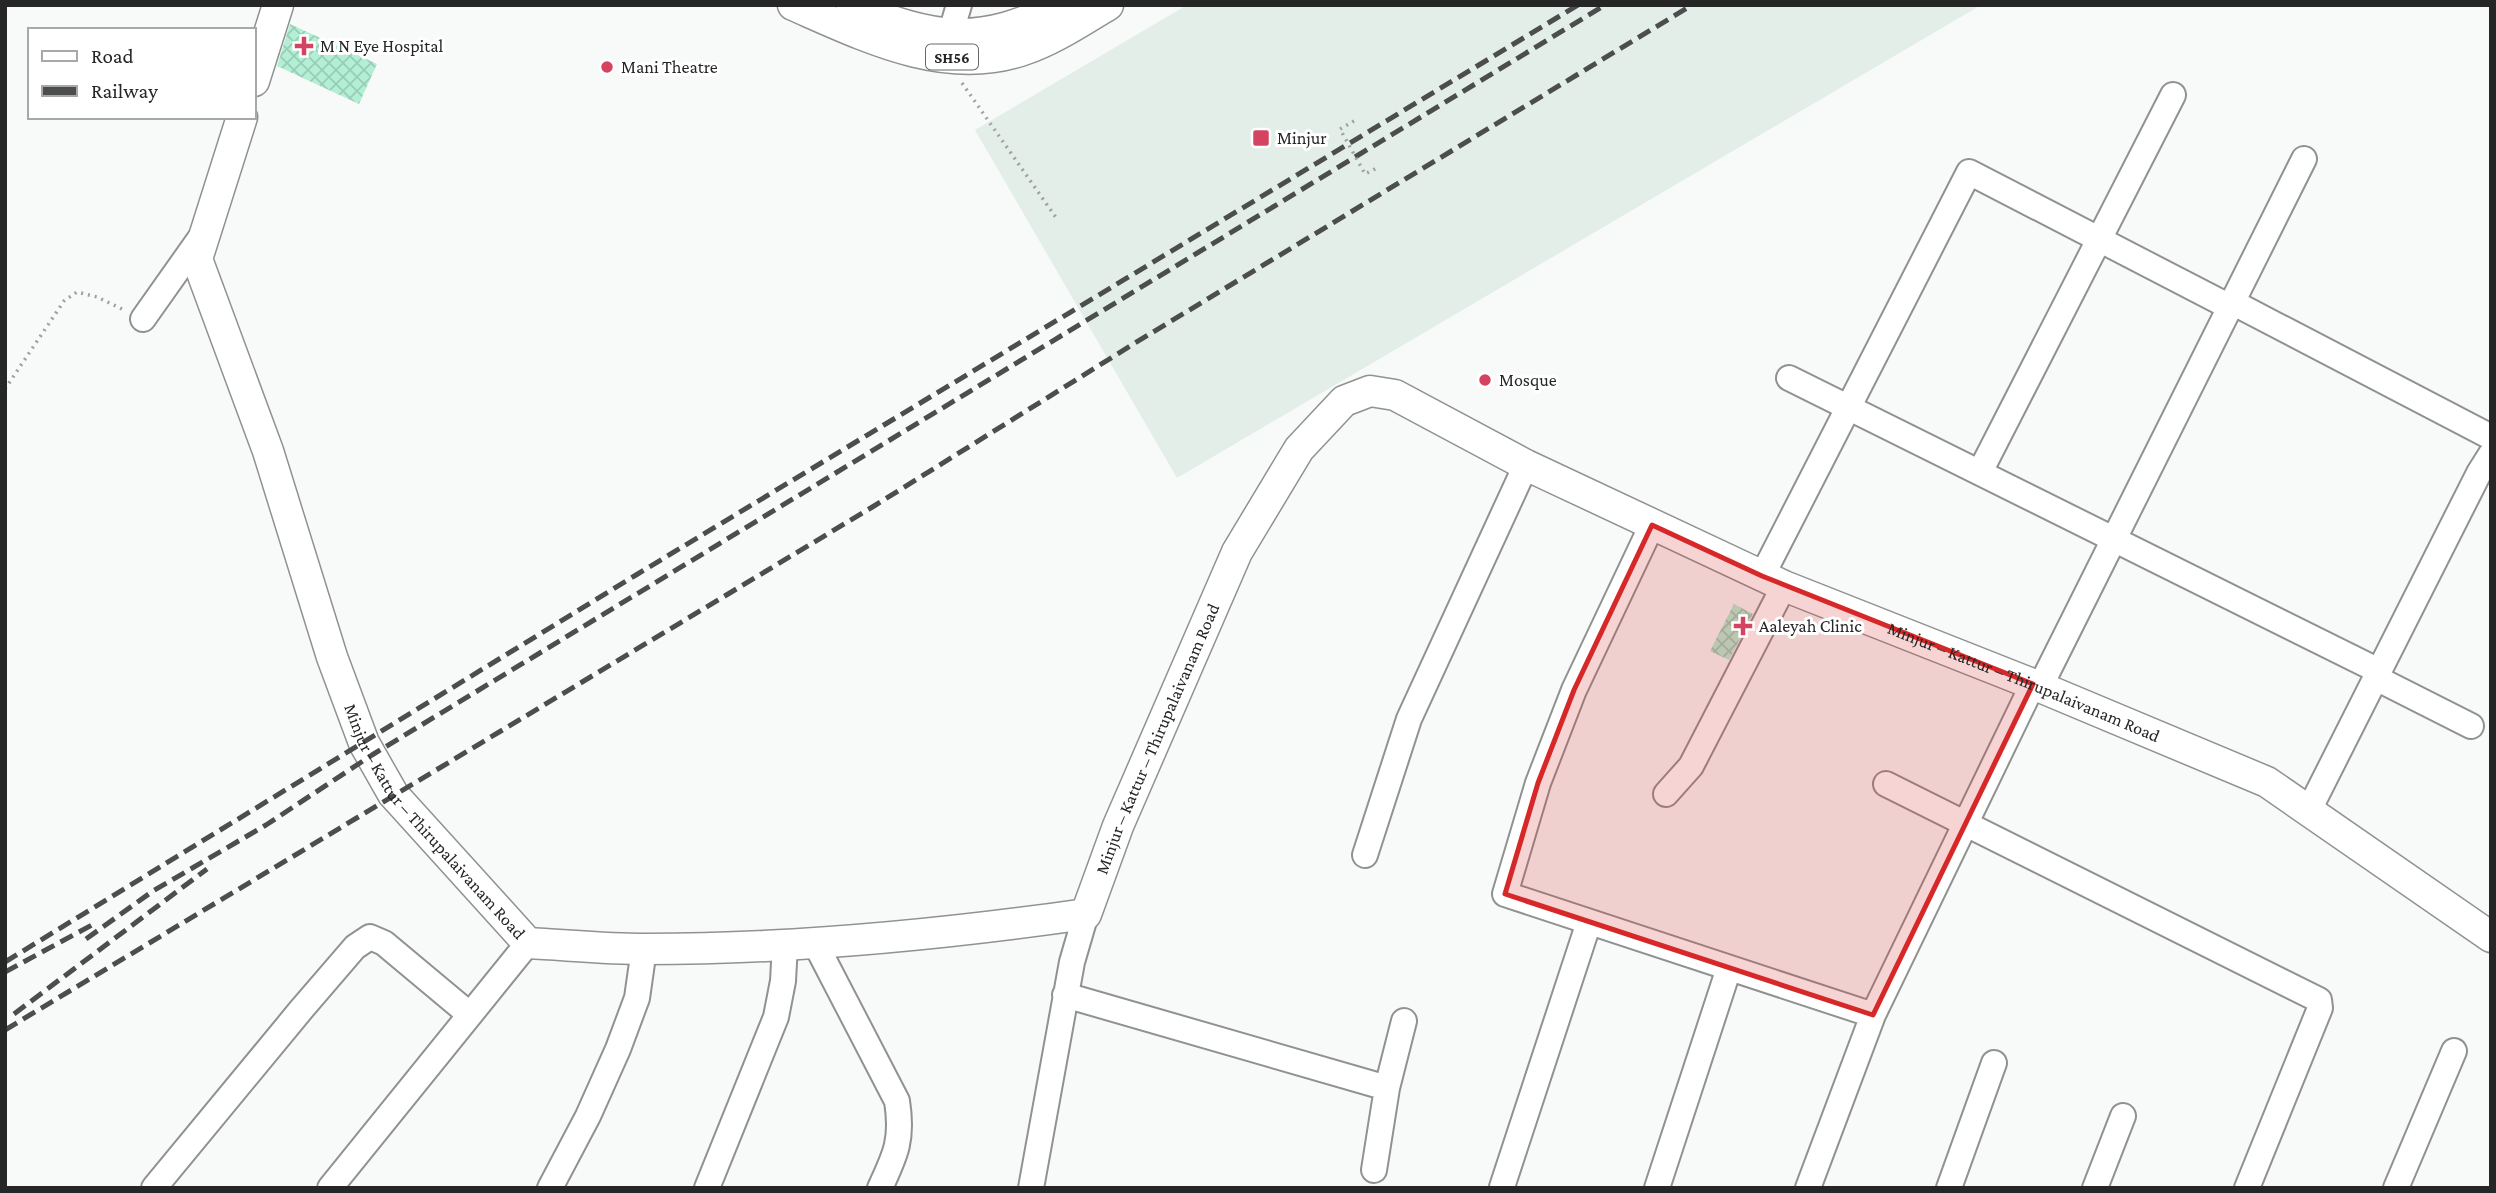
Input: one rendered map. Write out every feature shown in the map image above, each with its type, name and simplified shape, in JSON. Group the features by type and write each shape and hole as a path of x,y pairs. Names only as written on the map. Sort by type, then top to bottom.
{"main road":[{"path":"256,75 278,5"},
{"name":"SH56","path":"793,5 878,42 947,45 999,56 1024,50 1108,5"},
{"name":"SH56","path":"851,5 882,18 929,31 947,45"},
{"name":"SH56","path":"947,45 1030,21 1061,5"},
{"name":"Minjur – Kattur – Thirupalaivanam Road","path":"241,119 197,259 268,451 332,657 364,743 393,794 420,827 528,943 644,948 799,942 975,930 1086,914 1118,826 1237,552 1300,449 1344,401 1370,391 1395,395 1526,465 1773,581 2037,685 2267,782 2491,937"}],"street":[{"path":"947,45 959,5"},
{"path":"1980,472 2173,95"},
{"path":"1808,1188 1872,1015 1965,823 2114,539 2304,159"},
{"path":"1666,794 1691,766 1848,407 1969,172 2491,438"},
{"path":"143,319 205,232"},
{"path":"1789,378 2114,539 2471,726"},
{"path":"2308,812 2491,454"},
{"path":"1365,855 1409,719 1526,465"},
{"path":"1652,525 1574,690 1538,783 1505,894 1872,1015"},
{"path":"1886,784 2319,1000 2320,1008 2247,1188"},
{"path":"1031,1188 1065,995 1086,914"},
{"path":"1502,1187 1589,922"},
{"path":"154,1188 355,947 370,937 384,943 469,1014"},
{"path":"707,1188 776,1017 783,981 799,942"},
{"path":"799,942 897,1101 900,1142 880,1188"},
{"path":"330,1188 528,943"},
{"path":"550,1188 588,1116 618,1049 637,998 644,948"},
{"path":"1657,1188 1729,968"},
{"path":"1065,995 1387,1088"},
{"path":"1374,1170 1387,1088 1405,1021"},
{"path":"2396,1188 2454,1051"},
{"path":"1949,1188 1994,1063"},
{"path":"2095,1188 2123,1116"}],"path":[{"path":"947,45 1057,219"},
{"path":"1354,121 1340,129 1365,174 1379,167"},
{"path":"5,389 64,301 77,292 97,297 143,319"}],"highlighted area":[{"path":"1652,525 1762,576 2033,684 1873,1015 1505,894 1538,783 1574,690"}],"shaded area":[{"path":"1187,5 1981,5 1177,478 975,130"}],"building":[{"path":"290,24 377,64 359,104 277,66"},
{"path":"1734,604 1753,614 1729,660 1710,651"}],"railway":[{"path":"5,962 636,575 1578,5"},
{"path":"86,939 153,891 266,825 372,755 1605,5"},
{"path":"5,1030 874,506 1135,343 1692,5"},
{"path":"14,1014 207,869"},
{"path":"5,972 92,925"}],"place":[{"name":"M N Eye Hospital","path":"304,46"},
{"name":"Mani Theatre","path":"607,67"},
{"name":"Minjur","path":"1261,138"},
{"name":"Mosque","path":"1485,380"},
{"name":"Aaleyah Clinic","path":"1743,626"}]}
